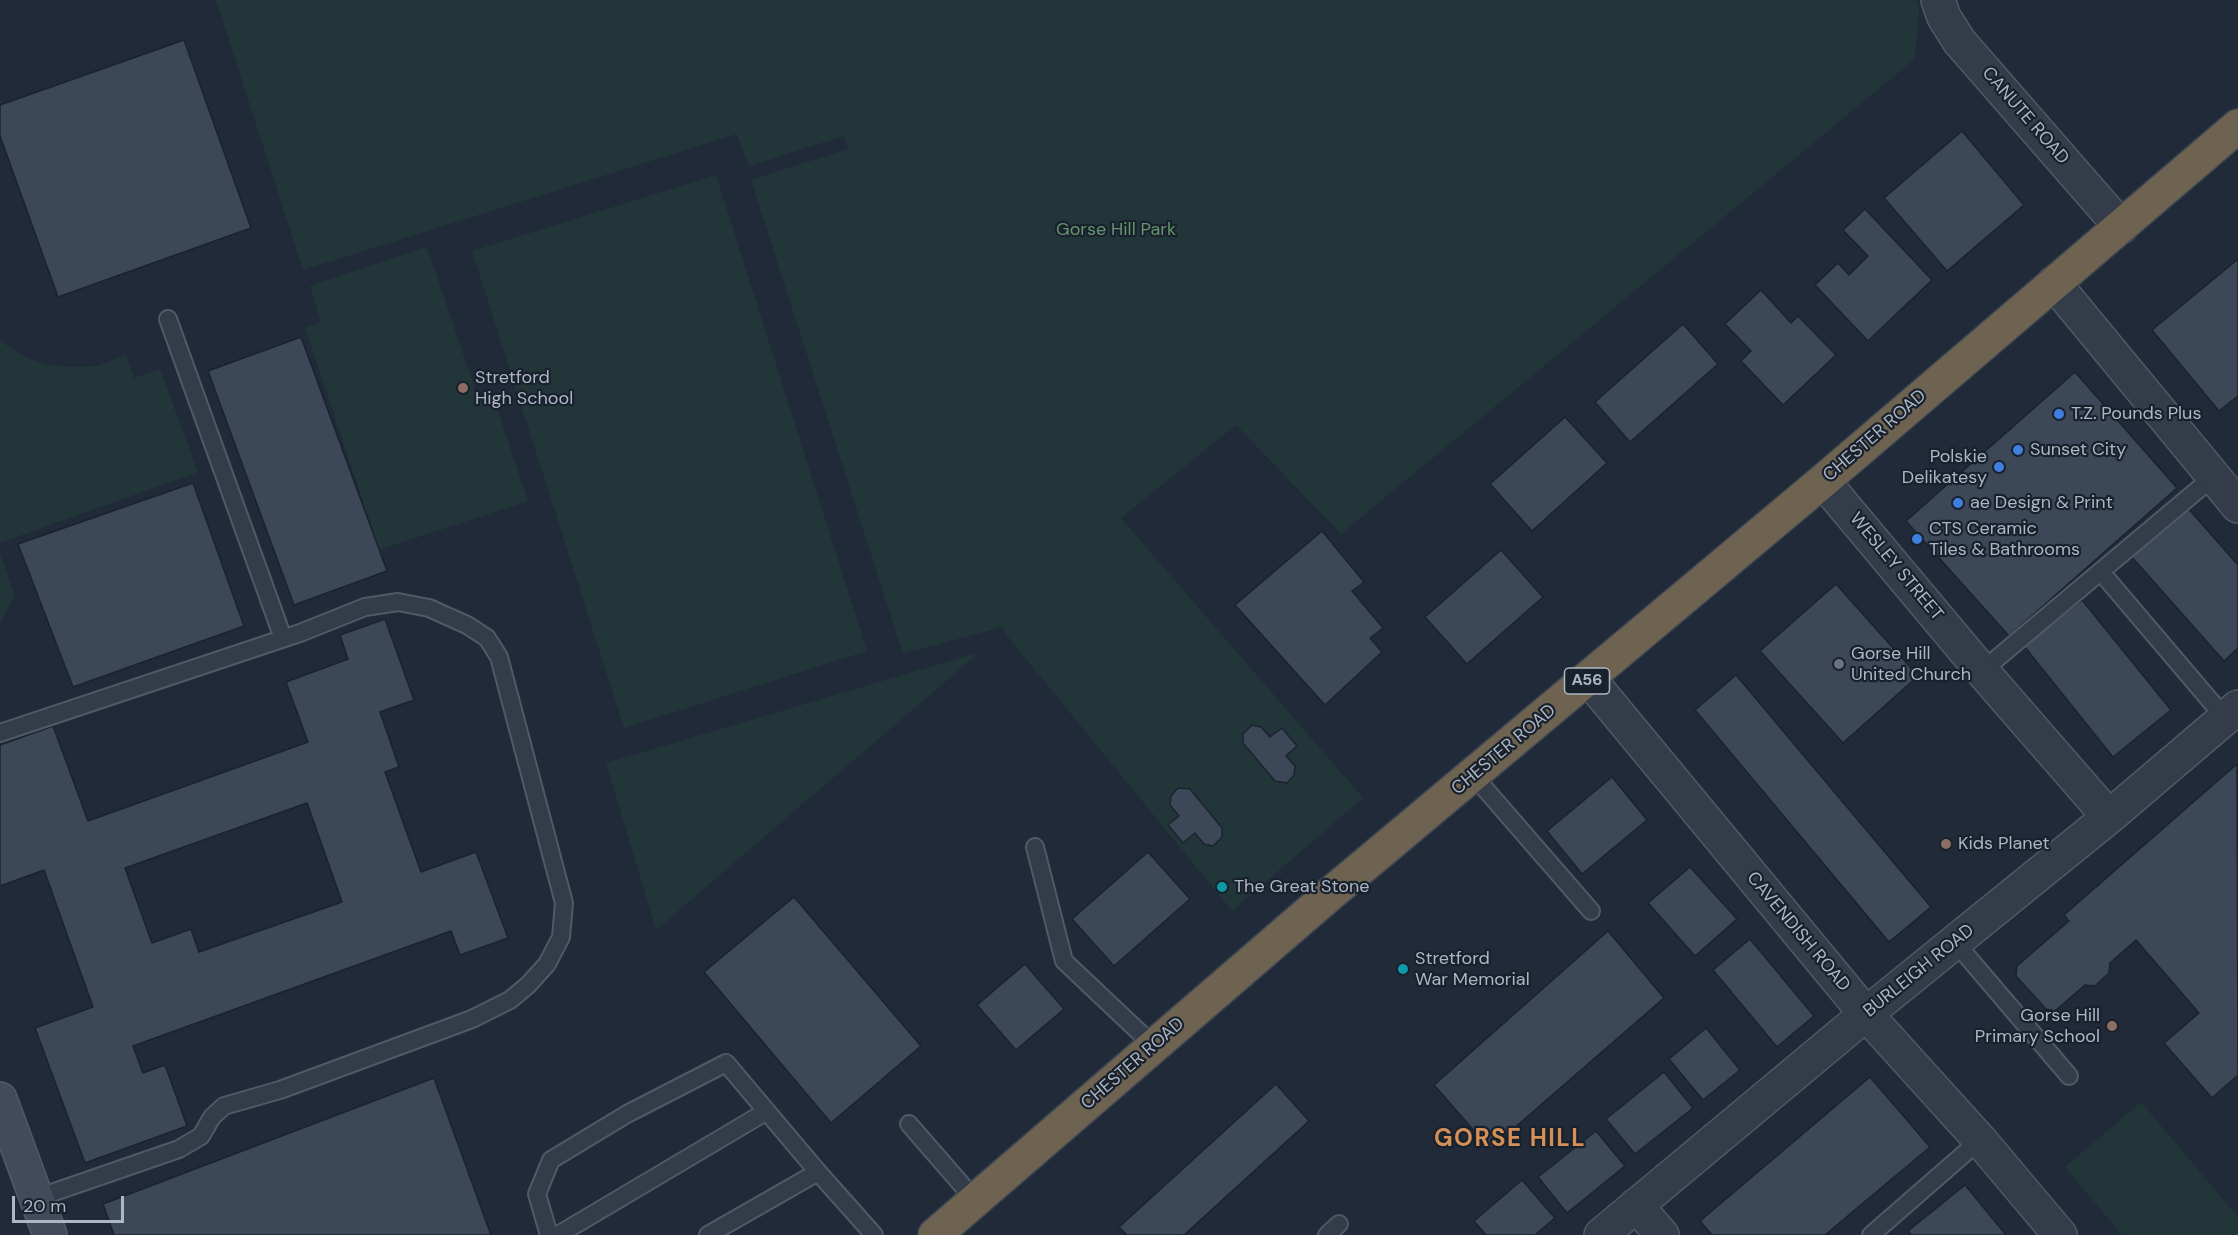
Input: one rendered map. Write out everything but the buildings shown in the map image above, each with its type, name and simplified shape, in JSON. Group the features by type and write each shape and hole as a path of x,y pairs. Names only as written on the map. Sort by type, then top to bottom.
{"highway":[{"name":"CHESTER ROAD","path":"935,1235 1329,895 1824,481 2238,126"}],"street":[{"name":"CANUTE ROAD","path":"1938,0 1944,16 1959,41 2121,227"},
{"path":"2054,283 2238,506"},
{"name":"WESLEY STREET","path":"1824,481 1982,671 2109,817"},
{"name":"CAVENDISH ROAD","path":"1588,679 1866,1014 1980,1140 2060,1235"},
{"name":"BURLEIGH ROAD","path":"1601,1235 1866,1014 2109,817 2231,712"},
{"path":"0,1099 50,1235"},
{"path":"1636,1205 1662,1235"}],"lane":[{"path":"168,318 284,638"},
{"path":"1982,671 2213,477"},
{"path":"2101,572 2231,712"},
{"path":"0,734 284,638 365,608 398,602 429,608 467,625 487,638 499,657 564,903 561,937 547,964 528,985 510,1000 472,1019 291,1086 224,1106 212,1118 201,1137 179,1149 37,1198"},
{"path":"1473,775 1592,911"},
{"path":"1035,847 1064,962 1154,1046"},
{"path":"1955,942 2069,1076"},
{"path":"549,1235 537,1194 552,1160 627,1114 726,1063 874,1235"},
{"path":"558,1235 767,1111"},
{"path":"909,1124 975,1200"},
{"path":"1871,1235 1980,1140"},
{"path":"708,1235 818,1172"}],"green space":[{"name":"Gorse Hill Park","path":"216,0 1916,0 1919,9 1915,59 1341,534 1236,425 1121,518 1363,798 1232,911 1002,627 903,654 751,180 848,149 844,136 749,166 737,134 303,270"},
{"path":"716,175 867,651 624,728 472,251"},
{"path":"427,247 478,398 492,394 528,501 379,550 305,327 321,322 310,286"},
{"path":"0,341 26,357 45,364 73,367 97,366 126,355 134,378 160,369 198,472 0,543"},
{"path":"0,554 15,595 0,624"},
{"path":"980,652 806,801 656,930 606,763"},
{"path":"2141,1102 2238,1217 2238,1235 2122,1235 2065,1167"}],"place":[{"name":"Stretford High School","path":"463,388"},
{"name":"T.Z. Pounds Plus","path":"2059,414"},
{"name":"Sunset City","path":"2018,450"},
{"name":"Polskie Delikatesy","path":"1999,467"},
{"name":"ae Design & Print","path":"1958,503"},
{"name":"CTS Ceramic Tiles & Bathrooms","path":"1917,539"},
{"name":"Gorse Hill United Church","path":"1839,664"},
{"name":"Kids Planet","path":"1946,844"},
{"name":"The Great Stone","path":"1222,887"},
{"name":"Stretford War Memorial","path":"1403,969"},
{"name":"Gorse Hill Primary School","path":"2112,1026"}],"district":[{"name":"GORSE HILL","path":"1510,1140"}]}
